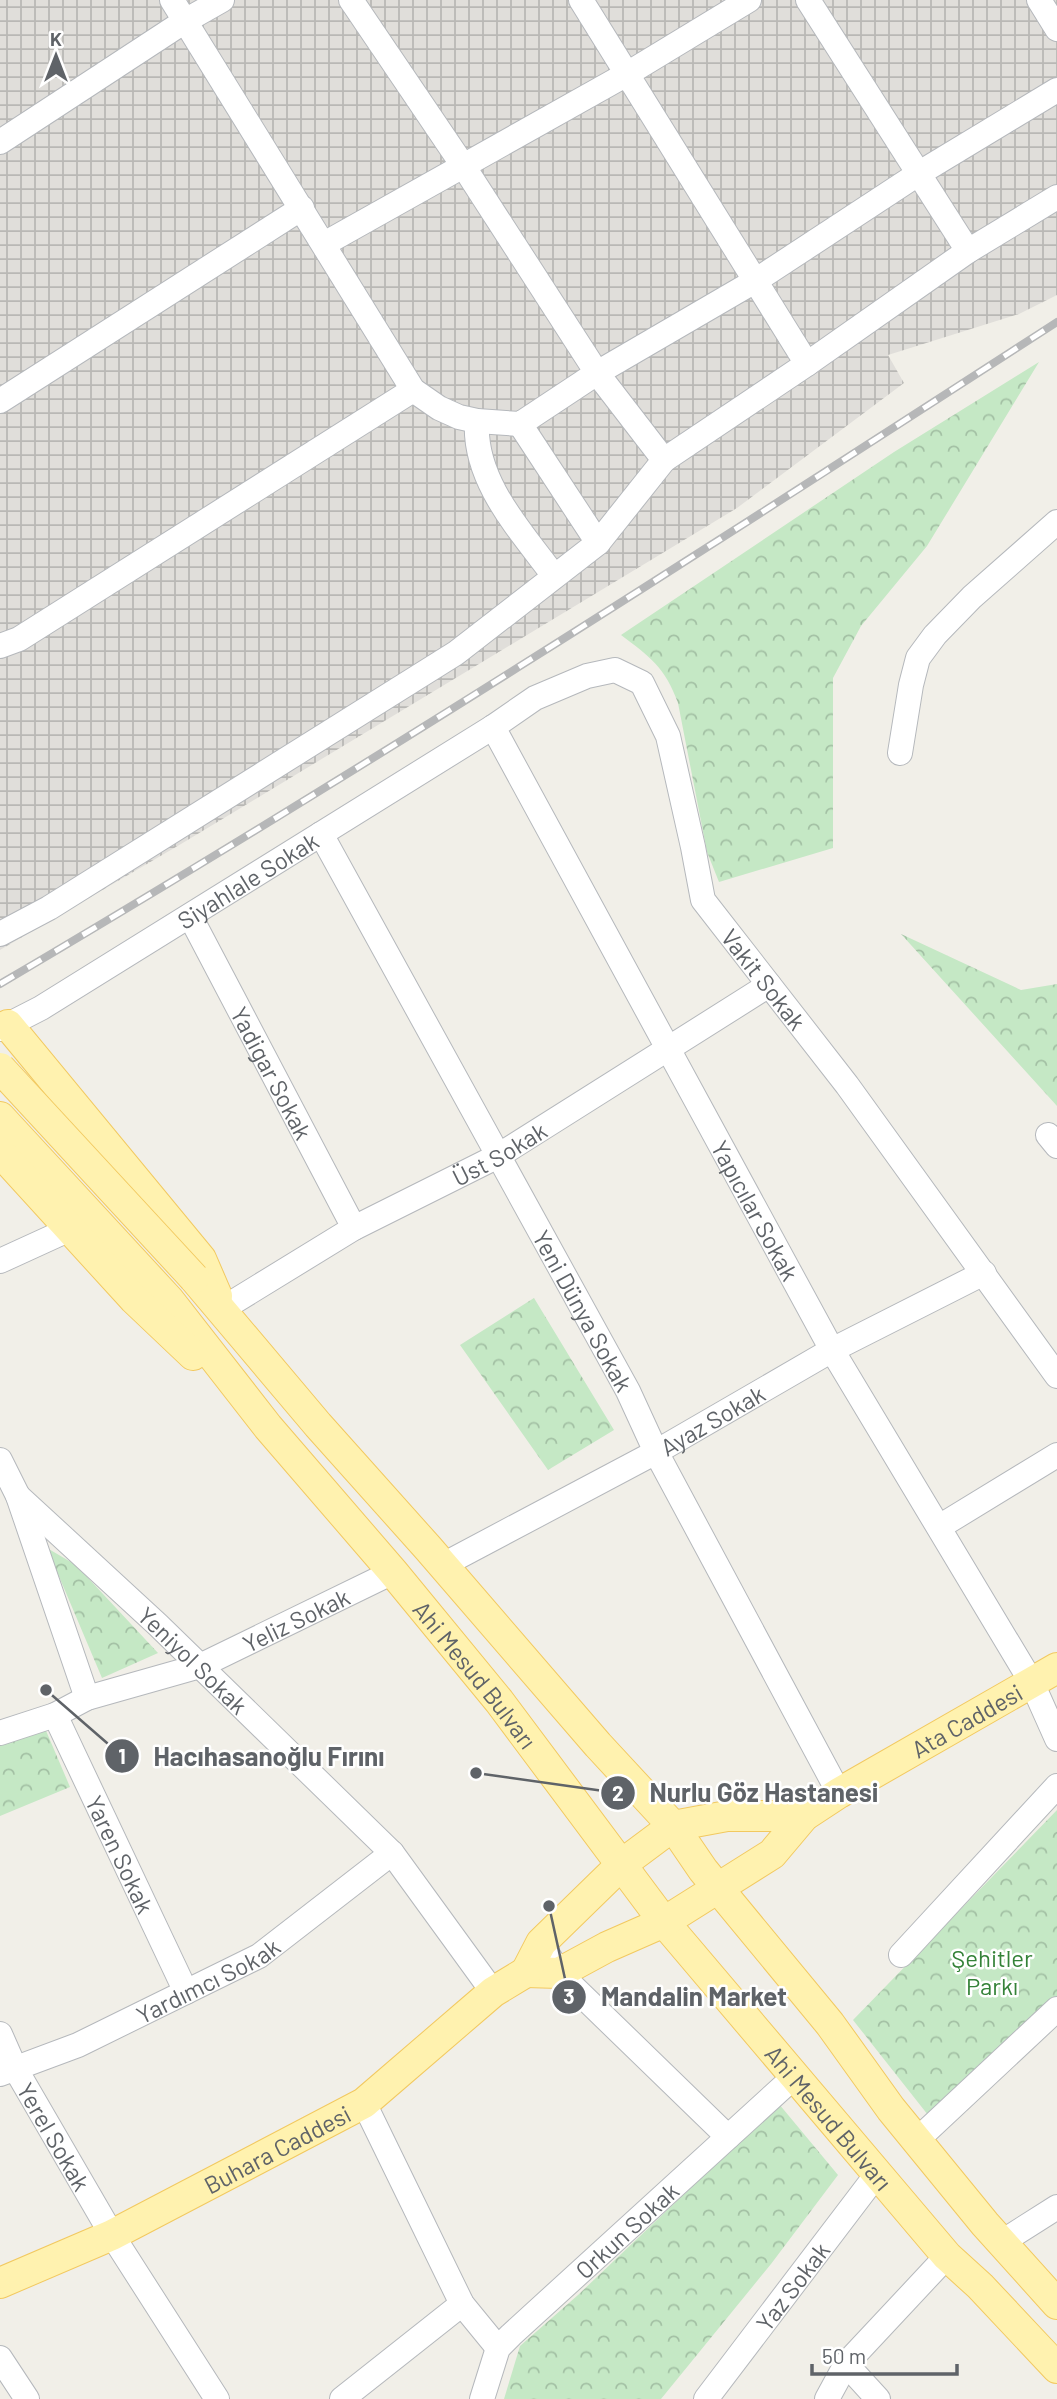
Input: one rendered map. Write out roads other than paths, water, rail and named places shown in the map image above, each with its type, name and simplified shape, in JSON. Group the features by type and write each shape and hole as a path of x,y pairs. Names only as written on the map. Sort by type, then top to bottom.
{"main road":[{"path":"4,1027 65,1092 201,1259 222,1309"},
{"name":"Ahi Mesud Bulvarı","path":"0,1068 222,1309 318,1425 598,1745 673,1826 719,1889 830,2024 891,2109 1057,2304"},
{"path":"0,1096 3,1091 28,1076 65,1092"},
{"name":"Ahi Mesud Bulvarı","path":"0,1117 169,1300 268,1427 393,1572 499,1701 664,1922 947,2256 980,2286 1057,2368"},
{"path":"0,1152 134,1299 268,1427"},
{"name":"Ata Caddesi","path":"559,1973 607,1947 664,1922 719,1889 772,1854 804,1816 839,1793 1057,1668"},
{"path":"559,1973 526,1972 541,1943 622,1864 673,1826 727,1816 804,1816"},
{"name":"Buhara Caddesi","path":"0,2283 112,2235 364,2103 493,1992 526,1972"}],"street":[{"path":"172,0 413,390 439,408 477,421 520,424 597,373 755,281 918,174 1057,90"},
{"path":"3,133 222,0"},
{"path":"351,0 464,167 597,373 664,460"},
{"path":"581,0 807,365"},
{"path":"324,244 627,74 749,0"},
{"path":"808,0 968,251"},
{"path":"1039,0 1057,29"},
{"path":"0,934 49,908 456,653 598,543 664,460 807,365 968,251 1057,197"},
{"path":"0,401 302,208"},
{"path":"0,646 19,639 413,390"},
{"path":"477,421 477,443 483,469 509,513 555,576"},
{"path":"520,424 598,543"},
{"path":"901,752 918,658 935,635 972,597 1057,522"},
{"name":"Vakit Sokak","path":"494,727 535,698 587,676 615,670 642,683 668,736 703,900 847,1085 1057,1376"},
{"name":"Siyahlale Sokak","path":"4,1027 41,1008 494,727"},
{"name":"Yapıcılar Sokak","path":"494,727 832,1350 1032,1683 1057,1739"},
{"name":"Yeni Dünya Sokak","path":"321,834 628,1391 656,1452 839,1793"},
{"name":"Yadigar Sokak","path":"190,916 354,1228"},
{"name":"Üst Sokak","path":"222,1309 354,1228 498,1156 769,985"},
{"path":"0,1261 70,1229"},
{"name":"Ayaz Sokak","path":"443,1565 656,1452 832,1350 984,1273"},
{"path":"939,1527 1057,1455"},
{"path":"0,1460 18,1496 87,1698"},
{"name":"Yeniyol Sokak","path":"18,1496 200,1666 392,1853 493,1992"},
{"name":"Yeliz Sokak","path":"0,1733 55,1715 87,1698 200,1666 393,1572"},
{"name":"Yaren Sokak","path":"55,1715 186,1992"},
{"path":"901,1955 1057,1786"},
{"name":"Yardımcı Sokak","path":"8,2071 78,2045 259,1956 392,1853"},
{"path":"541,1943 559,1973 728,2137"},
{"path":"917,2140 1057,2009"},
{"name":"Yerel Sokak","path":"0,2034 8,2071 217,2399"},
{"name":"Orkun Sokak","path":"498,2348 795,2076"},
{"path":"364,2103 462,2305 498,2348 482,2399"},
{"name":"Yaz Sokak","path":"706,2399 877,2174"},
{"path":"1002,2242 1057,2207"},
{"path":"827,2399 846,2364 947,2256"},
{"path":"342,2399 462,2305"},
{"path":"0,2358 27,2399"},
{"path":"846,2364 878,2399"}],"railway":[{"path":"0,984 400,741 1057,322"}],"place":[{"name":"Hacıhasanoğlu Fırını","path":"46,1690"},
{"name":"Nurlu Göz Hastanesi","path":"476,1773"},
{"name":"Mandalin Market","path":"549,1906"}],"park label":[{"name":"Şehitler Parkı","path":"992,1971"}]}
